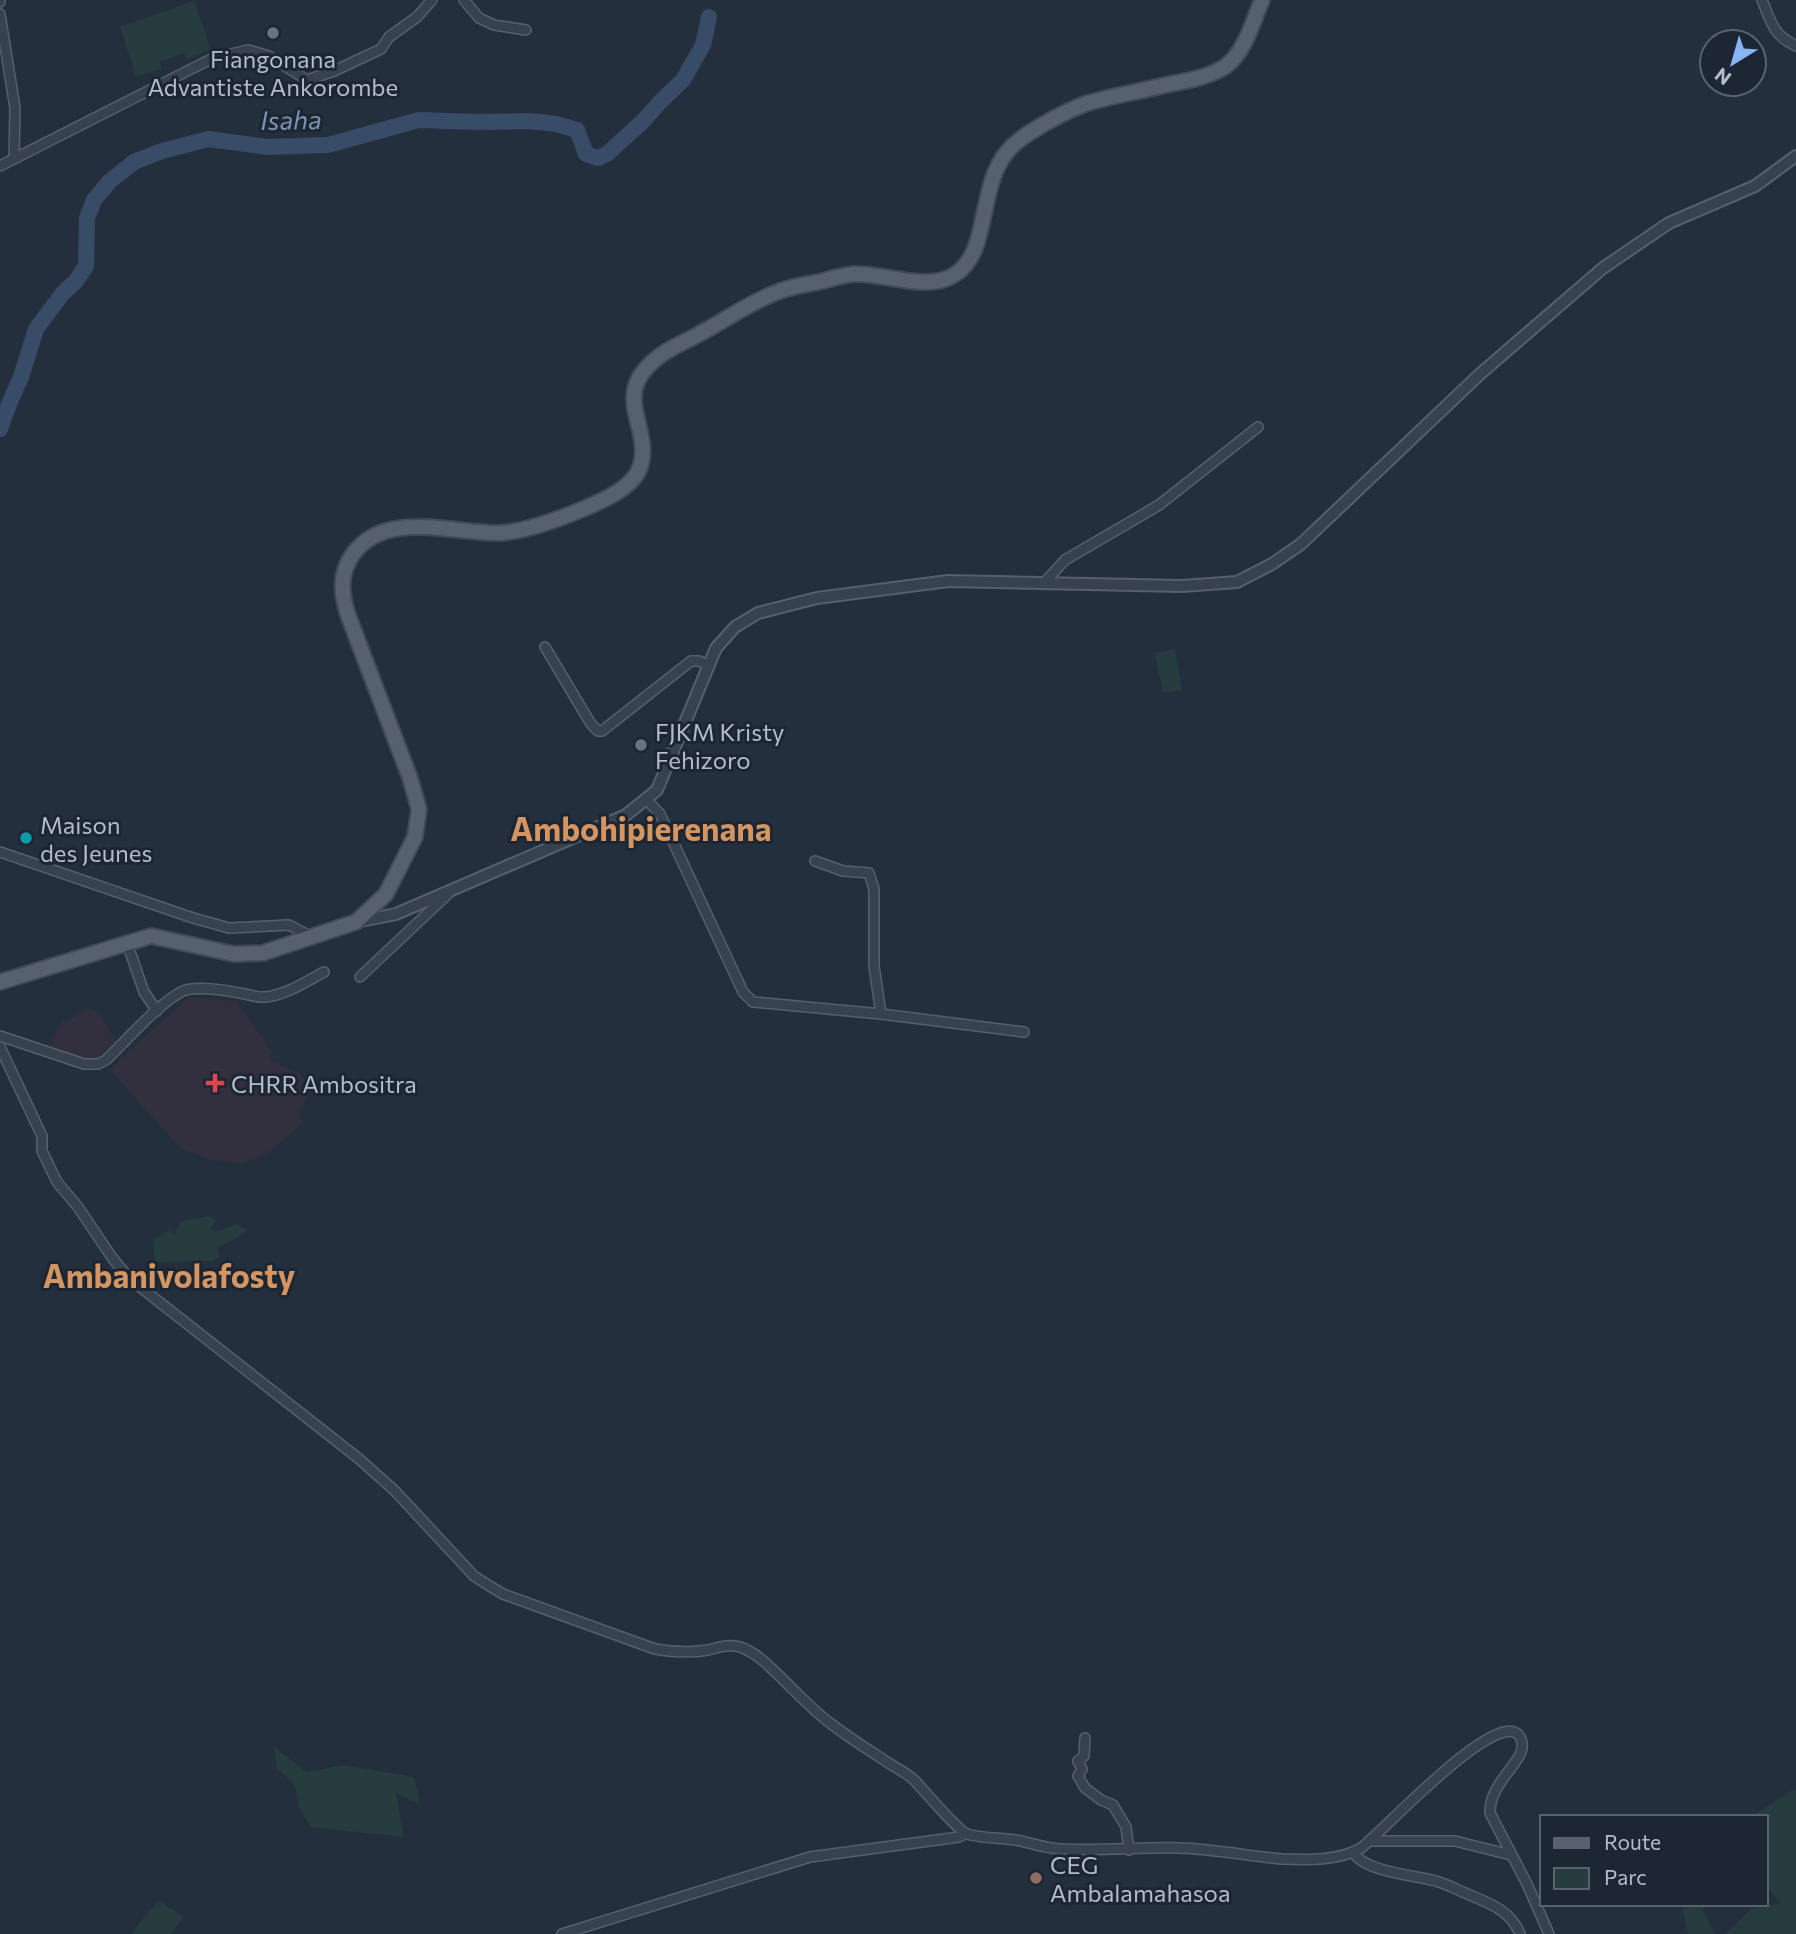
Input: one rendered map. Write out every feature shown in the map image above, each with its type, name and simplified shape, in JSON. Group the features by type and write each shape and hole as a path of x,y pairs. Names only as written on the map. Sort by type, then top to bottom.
{"main road":[{"path":"0,982 151,936 234,954 263,953 356,922 386,894 415,837 419,809 342,594 345,568 358,548 382,532 411,527 500,533 527,528 616,494 641,467 643,448 634,409 634,392 642,372 657,357 781,290 850,274 870,274 921,282 954,276 970,261 977,243 993,175 1001,158 1017,141 1085,104 1205,76 1227,65 1239,52 1262,0"}],"street":[{"path":"0,166 213,58 248,50 268,56 307,80 334,71 381,50 389,37 417,17 432,0"},
{"path":"464,0 479,18 494,24 526,30"},
{"path":"1762,0 1774,31 1796,46"},
{"path":"0,14 15,108 14,159"},
{"path":"356,922 396,914 626,815 657,790 716,648 734,627 758,613 817,598 948,580 1182,586 1237,582 1272,564 1301,544 1480,374 1603,268 1669,223 1755,186 1796,156"},
{"path":"1044,583 1065,560 1159,505 1258,427"},
{"path":"545,647 591,724 598,731 602,731 691,661 699,661 708,666"},
{"path":"646,799 660,814 743,992 753,1002 881,1014 1024,1032"},
{"path":"0,852 229,928 289,925 310,936"},
{"path":"815,861 843,870 869,873 874,889 874,966 881,1014"},
{"path":"360,977 448,893"},
{"path":"127,943 144,992 157,1010"},
{"path":"0,1036 84,1064 98,1064 106,1060 157,1010 183,990 194,988 267,997 280,994 324,972"},
{"path":"0,1047 43,1136 42,1151 57,1182 130,1279 358,1458 395,1491 474,1576 503,1594 655,1649 708,1650 722,1645 737,1646 748,1651 762,1660 813,1710 836,1728 912,1778 965,1833 1030,1842 1058,1849 1182,1848 1303,1859 1353,1852 1371,1841 1434,1780 1465,1755 1492,1735 1510,1731 1521,1739 1522,1754 1500,1782 1490,1804 1490,1813 1549,1934"},
{"path":"1085,1738 1084,1756 1078,1761 1082,1769 1078,1776 1085,1788 1113,1805 1126,1827 1129,1850"},
{"path":"562,1934 810,1857 959,1838 965,1833"},
{"path":"1371,1841 1455,1842 1511,1855"},
{"path":"1353,1852 1357,1859 1374,1867 1440,1882 1496,1906 1511,1917 1520,1934"}],"shaded area":[{"name":"CHRR Ambositra","path":"189,997 236,1001 273,1053 268,1058 298,1072 311,1087 298,1117 304,1122 269,1152 243,1164 211,1160 180,1148 110,1069"},
{"path":"87,1008 99,1014 116,1041 99,1056 87,1059 48,1047 62,1022 74,1018"}],"green space":[{"path":"194,1 211,49 187,60 184,53 160,62 162,69 136,76 120,27"},
{"path":"1175,649 1182,690 1163,693 1155,653"},
{"path":"208,1216 216,1220 211,1228 216,1232 237,1224 247,1230 217,1247 219,1257 212,1261 155,1262 153,1240 169,1230 175,1234 181,1221"},
{"path":"274,1747 307,1772 344,1765 414,1777 420,1805 396,1793 404,1837 311,1827 299,1807 295,1785 277,1768"},
{"path":"1794,1789 1796,1792 1796,1934 1725,1934 1751,1909 1780,1903 1768,1889 1768,1815 1754,1815"},
{"path":"159,1900 184,1917 170,1934 132,1932"},
{"path":"1682,1906 1705,1906 1702,1909 1715,1934 1688,1934"}],"waterway":[{"name":"Isaha","path":"0,429 21,377 36,329 86,266 87,218 94,200 110,181 134,162 162,151 209,139 267,147 328,145 419,120 530,121 556,124 577,130 586,154 598,158 607,154 643,121 683,80 703,45 709,17"}],"place":[{"name":"Fiangonana Advantiste Ankorombe","path":"273,33"},
{"name":"FJKM Kristy Fehizoro","path":"641,745"},
{"name":"Maison des Jeunes","path":"26,838"},
{"name":"CHRR Ambositra","path":"215,1083"},
{"name":"CEG Ambalamahasoa","path":"1036,1878"}],"district":[{"name":"Ambohipierenana","path":"641,828"},
{"name":"Ambanivolafosty","path":"169,1275"}]}
